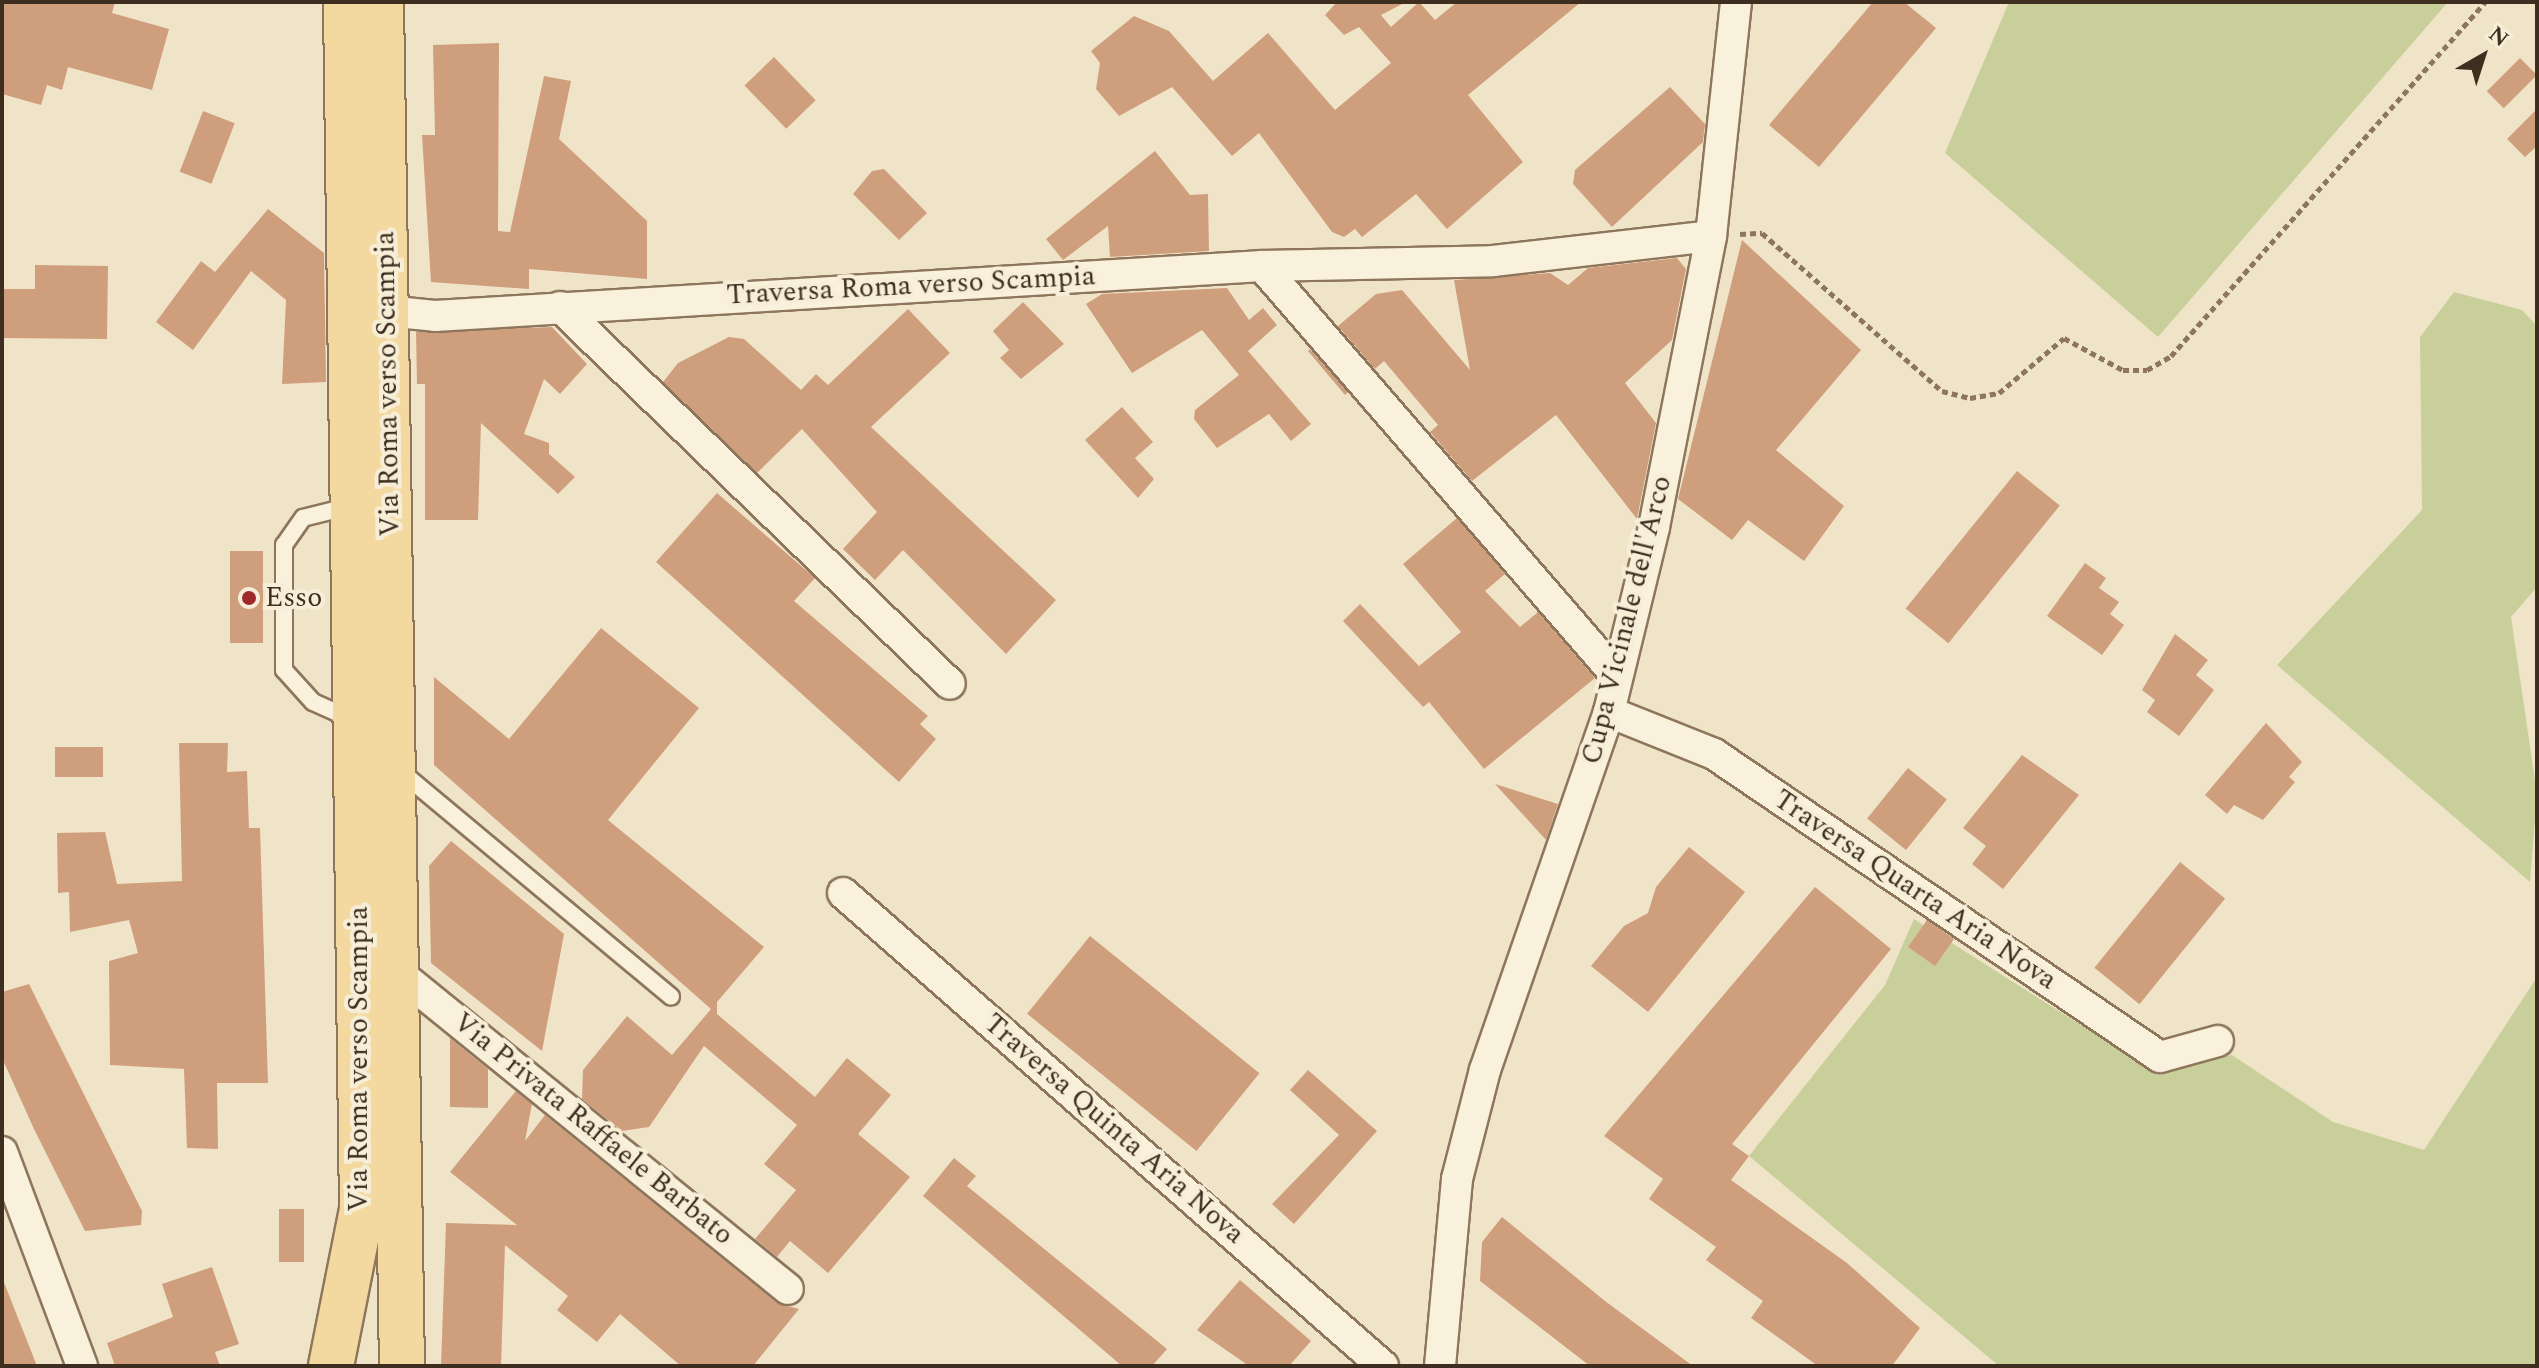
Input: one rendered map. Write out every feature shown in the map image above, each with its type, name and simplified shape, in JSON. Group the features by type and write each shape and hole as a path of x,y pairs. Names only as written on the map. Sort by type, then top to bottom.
{"main road":[{"name":"Via Roma verso Scampia","path":"346,2 353,505 369,745 397,972 402,1366"},
{"name":"Via Roma verso Scampia","path":"331,1366 362,1210 369,745 386,311 381,2"}],"street":[{"name":"Cupa Vicinale dell'Arco","path":"1448,1361 1457,1179 1485,1070 1609,712 1654,527 1711,236 1736,2"},
{"name":"Traversa Roma verso Scampia","path":"386,311 435,316 1262,266 1493,261 1711,236"},
{"path":"1262,266 1616,675"},
{"path":"560,307 950,684"},
{"name":"Traversa Quarta Aria Nova","path":"1609,712 1714,754 2160,1057 2218,1041"},
{"name":"Traversa Quinta Aria Nova","path":"843,893 1383,1366"},
{"name":"Via Privata Raffaele Barbato","path":"397,972 788,1289"},
{"path":"2,1152 82,1366"}],"lane":[{"path":"353,505 303,518 284,545 284,670 313,702 369,745 671,997"}],"path":[{"path":"1711,236 1762,233 1942,391 1970,398 1999,393 2064,338 2123,370 2147,370 2171,356 2485,2"}],"green space":[{"path":"2009,2 2448,2 2158,337 1945,153"},
{"path":"2454,292 2522,310 2537,326 2537,587 2511,617 2537,794 2530,882 2277,665 2422,510 2420,337"},
{"path":"1914,919 2155,1072 2232,1055 2333,1122 2424,1150 2537,977 2537,1366 1999,1366 1749,1156 1885,985"}],"building":[{"path":"2,2 115,2 112,13 169,29 152,90 68,67 62,90 47,85 41,105 2,94"},
{"path":"1337,2 1406,2 1381,15 1391,27 1419,2 1435,20 1457,2 1581,2 1468,95 1523,162 1447,229 1416,194 1362,237 1355,229 1344,237 1332,232 1259,133 1232,156 1172,87 1119,116 1096,89 1100,63 1091,51 1134,16 1169,31 1213,81 1268,33 1335,110 1391,63 1359,27 1344,35 1325,15"},
{"path":"1873,2 1904,2 1936,28 1819,167 1769,125"},
{"path":"499,43 498,231 510,232 544,76 571,81 559,139 647,221 647,279 529,269 529,289 431,282 422,135 435,135 433,45"},
{"path":"774,57 816,100 786,129 745,85"},
{"path":"2520,58 2537,75 2504,108 2487,91"},
{"path":"1670,87 1705,124 1703,142 1612,227 1573,184 1575,170"},
{"path":"2537,109 2537,146 2525,157 2507,139"},
{"path":"203,111 235,123 211,184 180,172"},
{"path":"1155,151 1190,195 1208,194 1209,251 1110,257 1108,226 1063,260 1046,239"},
{"path":"884,169 927,213 899,240 853,194 872,171"},
{"path":"268,209 324,253 326,382 282,384 286,300 251,271 193,350 156,322 201,261 215,272"},
{"path":"1742,240 1861,350 1776,450 1844,506 1804,561 1748,520 1732,540 1678,499"},
{"path":"1677,258 1686,269 1672,340 1625,383 1656,423 1637,519 1556,415 1472,481 1430,432 1438,425 1384,361 1375,369 1338,326 1376,294 1402,290 1470,370 1454,280 1550,273 1568,285 1588,268"},
{"path":"35,265 108,266 107,339 2,338 2,289 35,289"},
{"path":"1227,288 1249,320 1263,308 1277,325 1248,351 1311,424 1291,441 1269,414 1217,448 1194,419 1195,410 1239,375 1202,330 1132,373 1086,304 1102,294"},
{"path":"1023,302 1064,344 1021,379 1000,358 1009,350 993,331"},
{"path":"908,309 950,353 871,427 1056,600 1006,654 903,550 875,580 843,549 877,512 802,429 757,473 663,382 678,363 729,337 744,339 801,390 816,374 828,385"},
{"path":"552,327 587,364 560,394 544,379 524,434 549,443 549,454 575,477 558,494 481,423 478,520 425,520 425,384 417,384 416,332"},
{"path":"1310,349 1348,392 1345,395 1308,351"},
{"path":"1122,407 1153,442 1135,458 1154,479 1138,498 1085,440"},
{"path":"2017,471 2060,506 1948,643 1906,609"},
{"path":"717,493 815,578 794,601 928,716 920,724 936,739 899,782 656,562"},
{"path":"1457,518 1505,574 1485,591 1520,627 1538,612 1595,678 1484,769 1429,702 1423,707 1343,621 1360,604 1419,666 1461,632 1403,564"},
{"path":"230,551 263,551 263,643 230,643"},
{"path":"2085,563 2106,578 2099,588 2119,602 2110,614 2124,625 2102,655 2047,616"},
{"path":"601,628 699,708 608,820 764,947 717,1002 717,1014 815,1097 847,1058 891,1095 858,1134 910,1177 828,1273 790,1241 777,1257 755,1239 796,1190 764,1164 797,1125 704,1046 649,1127 622,1131 582,1099 583,1070 627,1016 672,1055 711,1009 434,765 434,677 509,739"},
{"path":"2175,634 2208,660 2196,675 2214,690 2179,736 2147,712 2155,700 2142,690"},
{"path":"2266,723 2302,762 2289,777 2295,782 2263,820 2234,805 2227,814 2205,795"},
{"path":"179,743 228,743 227,772 247,771 249,828 260,828 268,1083 217,1083 218,1149 187,1148 184,1069 110,1065 109,961 138,953 129,920 70,932 69,892 58,893 57,833 105,832 117,884 182,881"},
{"path":"55,747 103,747 103,777 55,777"},
{"path":"2022,755 2079,795 2003,889 1972,864 1986,846 1963,828"},
{"path":"1908,768 1947,799 1906,850 1867,819"},
{"path":"1495,784 1558,804 1546,840"},
{"path":"451,841 564,934 542,1051 431,963 429,866"},
{"path":"1689,847 1745,892 1648,1012 1591,966 1624,926 1648,913 1656,887"},
{"path":"2180,862 2225,899 2139,1004 2094,968"},
{"path":"1815,887 1891,949 1732,1144 1749,1156 1731,1180 1847,1263 1920,1328 1892,1366 1818,1366 1751,1318 1763,1301 1706,1260 1716,1247 1649,1199 1663,1179 1604,1136"},
{"path":"1927,920 1954,939 1935,966 1908,947"},
{"path":"1090,936 1259,1073 1196,1151 1027,1014"},
{"path":"29,984 142,1211 141,1225 85,1231 34,1129 2,1058 2,992"},
{"path":"450,1038 488,1069 488,1108 450,1107"},
{"path":"1308,1070 1377,1131 1294,1224 1272,1204 1339,1135 1290,1090"},
{"path":"516,1091 532,1104 525,1141 545,1115 777,1303 799,1309 753,1366 681,1366 620,1314 597,1342 557,1310 568,1296 505,1245 501,1366 441,1366 446,1223 517,1225 450,1172"},
{"path":"954,1158 976,1176 967,1186 1167,1349 1152,1366 1122,1366 923,1196"},
{"path":"279,1209 304,1209 304,1262 279,1262"},
{"path":"1502,1217 1605,1301 1693,1366 1590,1366 1480,1281 1482,1242"},
{"path":"212,1267 239,1344 215,1352 220,1366 115,1366 107,1343 173,1317 162,1284"},
{"path":"3,1280 37,1366 2,1366"},
{"path":"1240,1280 1311,1341 1289,1366 1249,1366 1197,1330"}],"place":[{"name":"Esso","path":"249,598"}]}
